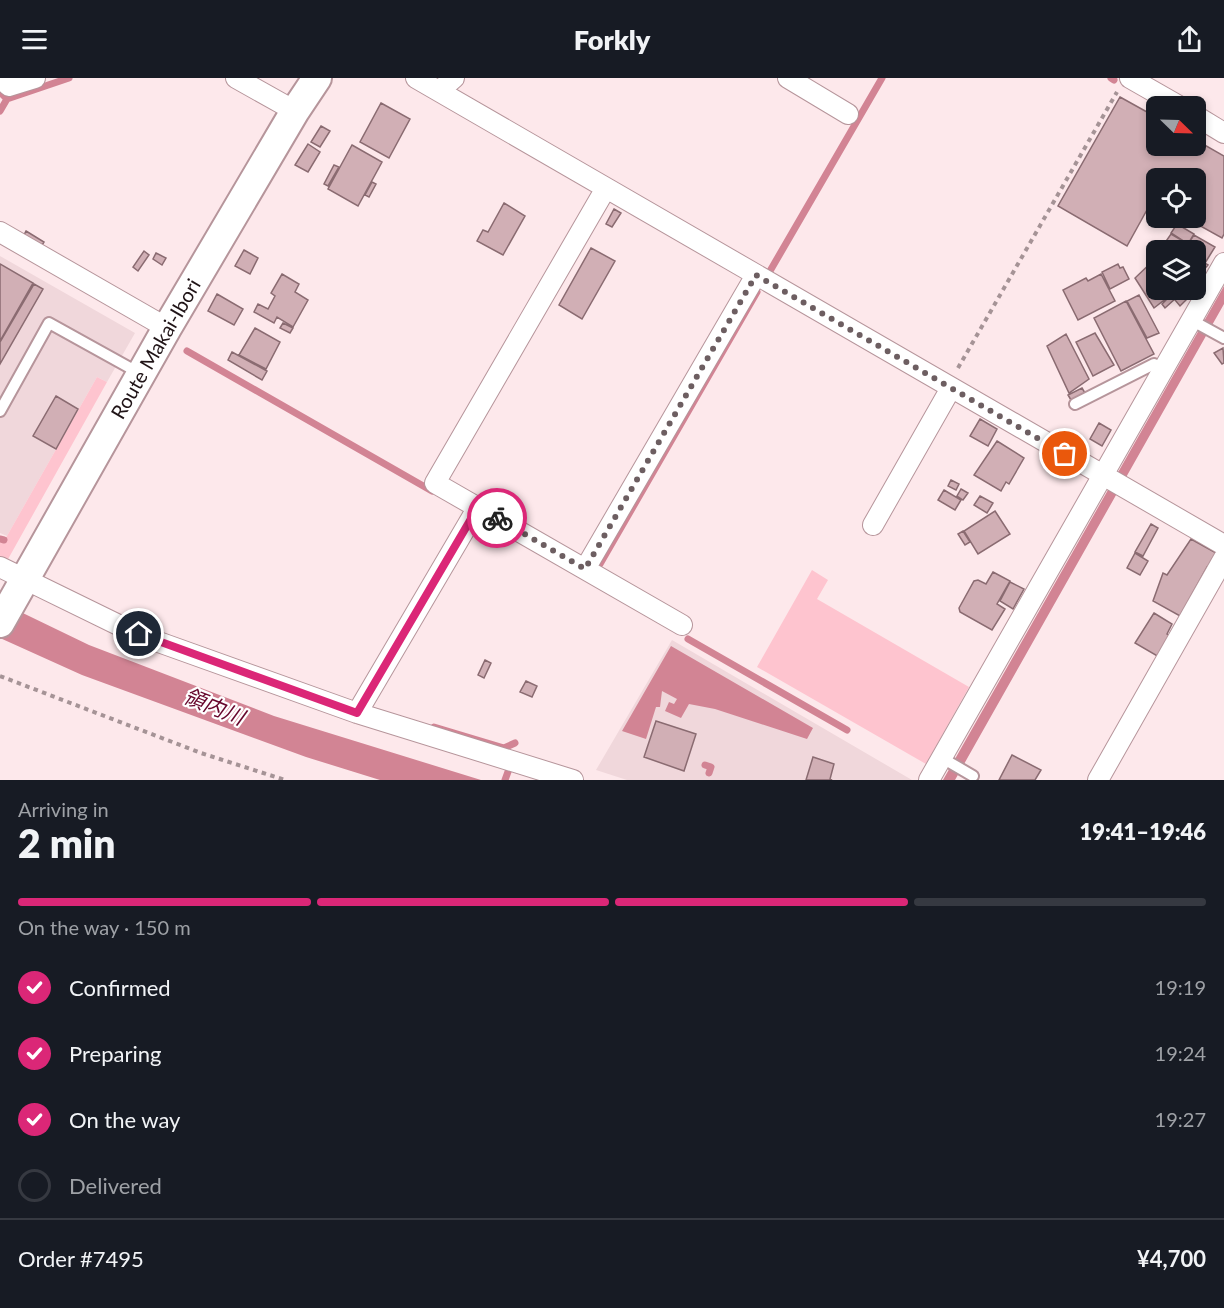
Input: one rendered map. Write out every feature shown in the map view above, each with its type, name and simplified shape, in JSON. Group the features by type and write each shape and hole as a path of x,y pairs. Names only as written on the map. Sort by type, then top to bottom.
{"main road":[{"name":"Route Makai-Ibori","path":"0,623 167,328 295,111 318,78"}],"street":[{"path":"1,78 9,86 35,78"},
{"path":"236,78 295,111"},
{"path":"416,78 1224,545"},
{"path":"439,91 454,78"},
{"path":"788,78 848,114"},
{"path":"1125,83 1156,96"},
{"path":"1206,122 1224,133"},
{"path":"606,188 435,483 682,625"},
{"path":"0,232 167,328"},
{"path":"929,780 945,760 1163,370 1195,322 1224,262"},
{"path":"585,569 756,275"},
{"path":"873,525 949,387"},
{"path":"357,713 478,507"},
{"path":"1098,780 1224,558"},
{"path":"0,567 82,609 139,634 357,713 573,780"}],"lane":[{"path":"1195,322 1224,338"},
{"path":"0,411 50,323 141,374"},
{"path":"1075,404 1154,364 1163,370"},
{"path":"945,760 973,776"}],"path":[{"path":"949,387 1125,83"},
{"path":"0,676 201,753 285,780"}],"shaded area":[{"path":"0,256 135,333 107,382 97,377 7,536 0,533"},
{"path":"97,377 107,382 7,561 0,559 0,542 3,543"},
{"path":"812,570 828,580 817,599 969,687 926,764 757,667"},
{"path":"672,640 912,780 627,780 596,770"}],"water":[{"path":"1224,286 1224,304 955,780 943,780"},
{"name":"領内川","path":"0,602 89,645 274,716 481,780 380,780 306,757 82,675 0,638"},
{"path":"671,646 813,728 807,739 715,709 689,704 681,718 665,711 669,702 674,704 677,699 662,691 660,707 656,707 646,739 622,731"}],"building":[{"path":"1120,97 1146,111 1146,156 1206,156 1206,146 1224,156 1224,234 1222,238 1204,228 1206,228 1206,168 1146,168 1146,212 1127,246 1058,206"},
{"path":"381,103 410,119 389,158 360,142"},
{"path":"321,126 330,131 320,147 311,142"},
{"path":"308,144 320,152 308,172 295,165"},
{"path":"352,145 382,162 358,206 328,189"},
{"path":"334,165 339,167 328,186 324,184"},
{"path":"372,182 376,184 369,197 365,195"},
{"path":"504,203 525,216 503,255 477,241 483,230 488,232"},
{"path":"614,209 621,213 612,227 606,224"},
{"path":"1174,228 1184,228 1194,234 1190,240 1182,240 1171,233"},
{"path":"26,231 44,242 41,247 23,237"},
{"path":"1171,234 1181,240 1167,240"},
{"path":"1194,235 1203,240 1191,240"},
{"path":"1206,242 1215,247 1206,261"},
{"path":"591,248 615,261 582,319 559,305"},
{"path":"244,250 258,258 250,274 235,266"},
{"path":"144,251 149,255 138,271 133,267"},
{"path":"156,253 166,258 162,265 153,259"},
{"path":"0,264 33,283 0,341"},
{"path":"1118,264 1120,268 1123,267 1129,279 1110,289 1102,272"},
{"path":"1146,268 1146,295 1135,278"},
{"path":"282,274 299,284 295,292 308,300 293,327 277,317 274,323 254,312 258,304 268,309 275,296 271,293"},
{"path":"1101,274 1115,301 1078,320 1063,290 1086,278 1088,281"},
{"path":"34,284 43,289 0,364 0,342"},
{"path":"217,294 243,309 234,325 208,311"},
{"path":"1139,295 1159,333 1147,338 1127,301"},
{"path":"1149,300 1164,300 1154,308"},
{"path":"1166,300 1174,300 1165,308 1162,304"},
{"path":"1175,300 1186,300 1180,306"},
{"path":"1126,301 1154,354 1121,371 1094,318"},
{"path":"283,323 293,328 290,333 280,328"},
{"path":"255,328 280,342 266,369 239,355"},
{"path":"1095,333 1114,365 1093,376 1076,342"},
{"path":"1066,334 1089,379 1069,393 1047,346"},
{"path":"1223,348 1224,363 1222,364 1214,353"},
{"path":"232,352 267,371 262,380 228,360"},
{"path":"1082,388 1085,393 1071,400 1068,395"},
{"path":"56,396 78,409 56,449 33,436"},
{"path":"980,419 997,429 988,446 970,436"},
{"path":"1099,423 1111,430 1102,446 1090,439"},
{"path":"997,441 1024,458 1009,484 1006,482 1001,491 974,475"},
{"path":"951,480 959,484 956,490 948,486"},
{"path":"961,489 968,493 963,500 957,496"},
{"path":"944,490 961,500 955,510 938,500"},
{"path":"980,496 993,503 987,513 974,505"},
{"path":"995,511 1010,534 978,554 964,531"},
{"path":"1151,524 1158,528 1143,556 1135,552"},
{"path":"963,531 970,542 965,545 958,534"},
{"path":"1191,539 1218,554 1210,569 1207,567 1180,616 1153,601 1163,573 1167,575"},
{"path":"1135,553 1148,561 1140,575 1127,568"},
{"path":"993,572 1010,581 997,604 1005,609 992,630 960,612 959,608 974,581 978,580 986,584"},
{"path":"1010,582 1024,589 1013,609 1000,601"},
{"path":"1154,613 1172,624 1167,634 1170,636 1159,657 1135,643"},
{"path":"485,660 491,663 484,678 478,675"},
{"path":"526,681 537,686 532,697 520,692"},
{"path":"656,721 696,734 684,771 644,757"},
{"path":"1012,755 1041,770 1035,780 999,780"},
{"path":"813,757 834,764 830,779 832,780 806,780"}],"waterway":[{"path":"0,92 7,99 69,78"},
{"path":"770,271 882,78"},
{"path":"0,111 7,99"},
{"path":"600,564 757,292"},
{"path":"187,351 432,491"},
{"path":"0,539 4,540"},
{"path":"688,639 847,730"},
{"path":"434,727 504,748 515,743"},
{"path":"705,765 711,767 709,773"},
{"path":"505,780 509,769"}],"way so far":[{"path":"497,518 585,569 756,275 1065,454"}],"route":[{"path":"139,634 357,713 478,507 497,518"}]}
